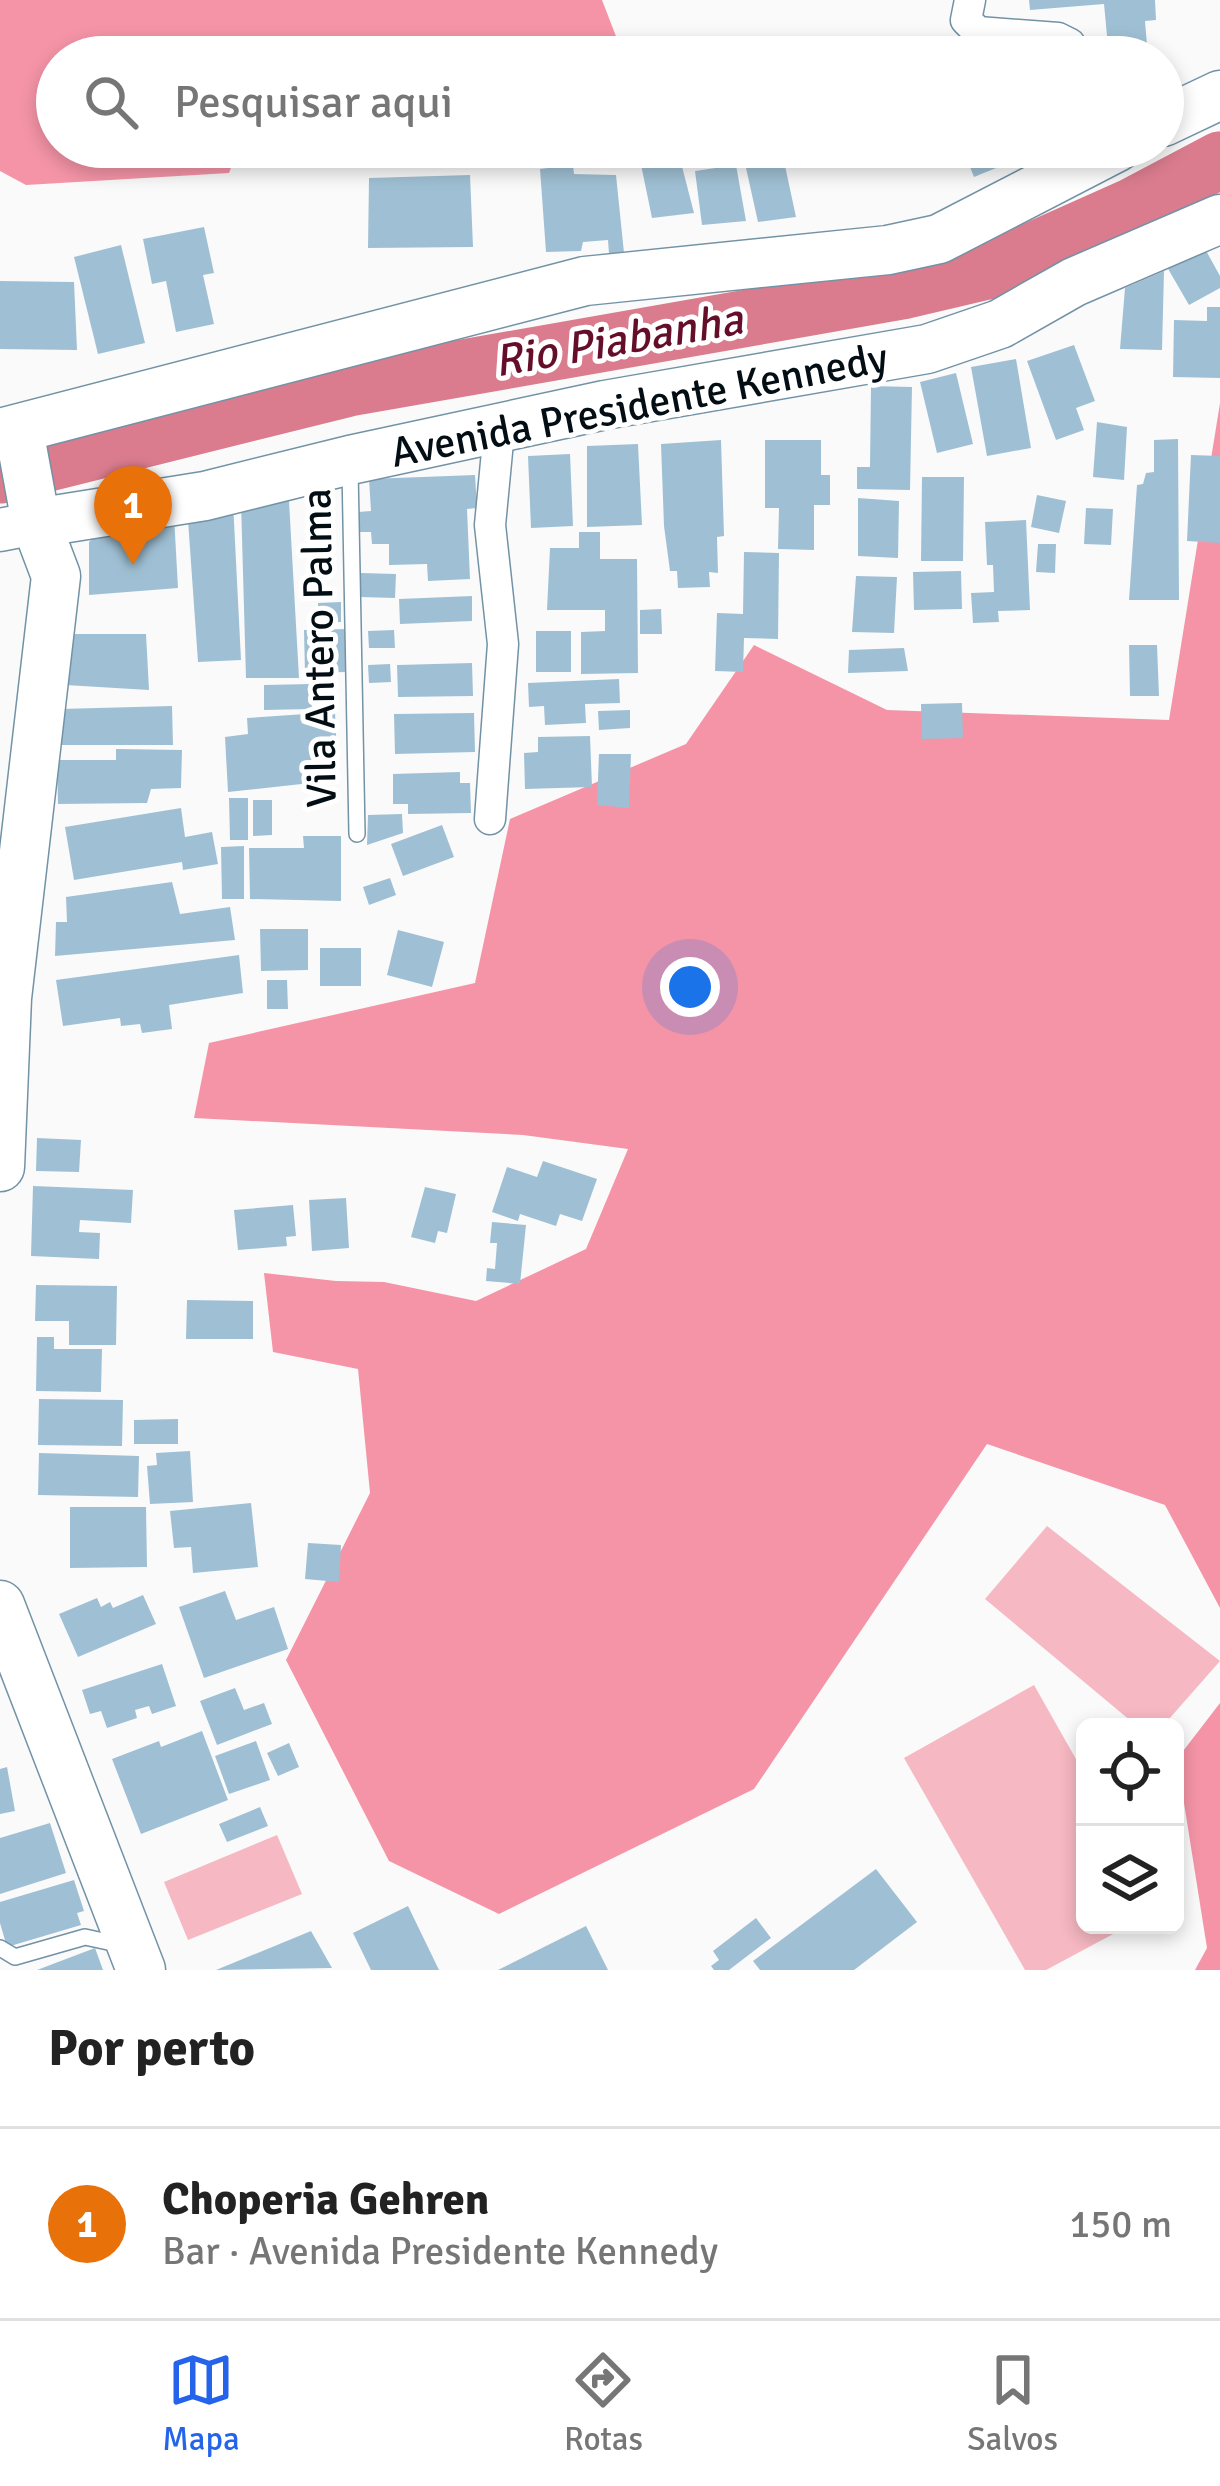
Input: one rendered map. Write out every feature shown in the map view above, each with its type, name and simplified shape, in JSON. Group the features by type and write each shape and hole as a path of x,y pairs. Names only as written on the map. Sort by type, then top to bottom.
{"main road":[{"path":"1184,112 1220,95"},
{"path":"0,1167 7,998 56,576 18,527 9,431 585,281 888,250 939,239 1069,168"},
{"name":"Avenida Presidente Kennedy","path":"18,527 206,496 350,460 668,393 927,349 1000,324 1074,282 1220,219"},
{"path":"0,1604 135,1958"}],"street":[{"path":"970,0 966,20 978,32 1031,36"},
{"path":"490,819 502,644 490,525 499,431"}],"lane":[{"name":"Vila Antero Palma","path":"350,460 357,834"},
{"path":"0,1948 16,1957 85,1937 135,1958"}],"shaded area":[{"path":"0,0 602,0 616,36 36,36 36,168 231,168 229,173 26,185 0,171"},
{"path":"1220,403 1220,1608 1165,1505 987,1444 754,1789 499,1914 389,1861 286,1660 370,1493 358,1369 273,1352 264,1273 384,1282 476,1301 586,1249 628,1149 523,1135 194,1118 209,1043 475,983 510,819 686,744 754,645 887,710 1169,720"},
{"path":"1047,1526 1220,1661 1170,1718 1127,1718 985,1599"},
{"path":"1034,1685 1076,1759 1076,1934 1113,1934 1046,1970 1025,1970 904,1758"},
{"path":"1220,1703 1220,1970 1195,1970 1207,1948 1184,1803 1184,1750"},
{"path":"277,1835 302,1894 188,1940 164,1882"}],"building":[{"path":"1029,0 1155,0 1156,20 1145,21 1146,36 1107,36 1104,4 1030,10"},
{"path":"573,168 574,174 616,175 624,253 609,254 608,240 583,242 581,251 546,252 540,169"},
{"path":"642,168 682,168 694,213 652,218"},
{"path":"737,168 746,221 702,225 695,171"},
{"path":"746,168 786,168 796,217 758,222"},
{"path":"970,168 996,168 974,177"},
{"path":"470,175 473,247 368,248 369,178"},
{"path":"204,227 214,273 203,275 214,324 176,332 166,281 152,284 143,239"},
{"path":"121,245 145,343 98,354 74,257"},
{"path":"1204,247 1220,276 1220,288 1189,305 1167,267"},
{"path":"1164,271 1162,350 1120,349 1125,288"},
{"path":"0,281 74,282 77,350 0,349"},
{"path":"1207,307 1220,307 1220,378 1173,377 1174,320 1207,321"},
{"path":"1074,345 1095,401 1076,408 1084,430 1056,440 1027,361"},
{"path":"1016,359 1031,448 987,456 971,367"},
{"path":"956,373 973,444 937,453 920,382"},
{"path":"871,386 912,387 910,490 857,489 857,467 870,467"},
{"path":"1097,422 1127,427 1124,480 1093,477"},
{"path":"1178,439 1179,600 1129,600 1137,485 1143,484 1146,473 1154,472 1154,440"},
{"path":"721,440 724,536 717,537 718,573 709,572 710,587 678,588 677,571 670,571 664,526 661,444"},
{"path":"765,440 821,440 821,475 830,475 830,505 814,505 814,550 778,549 779,508 765,508"},
{"path":"638,444 642,525 587,527 587,446"},
{"path":"570,454 573,526 531,528 528,456"},
{"path":"1191,455 1220,456 1220,543 1187,541"},
{"path":"475,475 477,508 467,509 470,579 428,581 427,564 389,565 389,544 372,544 371,532 358,532 358,512 371,511 369,479"},
{"path":"922,477 964,477 963,561 921,561"},
{"path":"1037,495 1066,501 1059,533 1031,527"},
{"path":"858,498 899,501 898,558 858,556"},
{"path":"289,501 299,678 246,678 241,502"},
{"path":"233,502 241,660 198,662 187,506"},
{"path":"1086,508 1113,509 1111,545 1084,544"},
{"path":"174,516 178,588 89,595 89,542 101,529"},
{"path":"1026,520 1030,610 998,611 999,622 973,623 971,593 994,592 985,522"},
{"path":"579,532 600,532 600,559 637,559 638,673 581,674 581,632 605,631 605,610 547,610 550,548 579,548"},
{"path":"1038,544 1056,544 1055,573 1036,572"},
{"path":"744,552 779,553 778,639 744,638 743,672 715,671 717,613 743,614"},
{"path":"961,571 962,609 914,610 913,572"},
{"path":"361,573 396,574 395,598 360,597"},
{"path":"856,576 897,577 894,633 852,632"},
{"path":"472,596 472,621 400,624 399,599"},
{"path":"341,602 341,622 319,622 318,603"},
{"path":"661,609 662,634 640,634 640,610"},
{"path":"346,629 347,672 305,673 304,630"},
{"path":"394,630 395,648 369,648 368,631"},
{"path":"536,631 571,631 571,672 536,672"},
{"path":"68,634 146,634 149,690 65,685"},
{"path":"1129,645 1157,645 1159,696 1130,696"},
{"path":"904,648 908,671 848,673 849,650"},
{"path":"472,663 473,696 398,697 397,665"},
{"path":"390,664 391,682 369,683 368,665"},
{"path":"619,679 620,703 585,704 586,723 545,725 544,706 529,707 528,683"},
{"path":"311,684 312,709 264,710 264,685"},
{"path":"962,703 963,738 922,739 921,704"},
{"path":"172,706 173,745 60,745 60,709"},
{"path":"630,710 630,728 599,730 598,711"},
{"path":"335,712 338,780 228,792 225,737 248,734 247,718"},
{"path":"474,713 475,752 395,754 394,714"},
{"path":"590,736 592,787 525,789 524,753 538,752 538,737"},
{"path":"116,749 182,750 181,788 151,789 147,803 58,804 57,760 116,760"},
{"path":"599,754 631,754 629,808 597,805"},
{"path":"460,772 460,783 470,783 471,813 408,814 408,804 393,804 393,774"},
{"path":"229,798 248,798 248,840 230,840"},
{"path":"253,800 272,800 272,835 253,836"},
{"path":"181,808 185,837 212,832 218,864 183,870 182,862 74,880 65,827"},
{"path":"402,814 403,833 367,845 368,815"},
{"path":"442,825 454,857 403,876 391,844"},
{"path":"303,836 341,836 341,901 250,899 249,848 304,848"},
{"path":"244,846 244,899 222,899 221,847"},
{"path":"390,878 396,895 369,905 363,887"},
{"path":"172,882 180,914 230,907 235,940 55,956 56,922 67,922 66,897"},
{"path":"260,929 308,929 308,970 261,971"},
{"path":"398,930 444,942 432,987 387,975"},
{"path":"320,948 361,948 361,986 320,986"},
{"path":"239,955 243,993 169,1005 172,1029 142,1033 140,1024 121,1026 120,1018 63,1026 56,980"},
{"path":"267,980 287,980 288,1009 267,1009"},
{"path":"37,1138 81,1140 79,1172 36,1171"},
{"path":"543,1161 597,1179 582,1221 560,1214 556,1226 520,1214 518,1221 492,1212 507,1167 537,1177"},
{"path":"33,1186 133,1190 131,1223 80,1220 79,1232 100,1233 99,1259 31,1256"},
{"path":"425,1187 456,1194 447,1233 438,1231 435,1243 411,1237"},
{"path":"346,1198 349,1248 312,1251 309,1200"},
{"path":"293,1205 296,1236 286,1237 287,1246 238,1250 234,1210"},
{"path":"492,1222 526,1225 520,1284 486,1281 487,1268 495,1269 497,1243 490,1243"},
{"path":"36,1285 117,1286 116,1345 69,1345 69,1321 35,1321"},
{"path":"187,1300 253,1301 253,1339 186,1339"},
{"path":"37,1337 54,1337 54,1349 102,1349 101,1392 36,1391"},
{"path":"39,1399 123,1400 122,1446 38,1445"},
{"path":"178,1419 178,1444 134,1444 134,1420"},
{"path":"190,1451 193,1502 150,1504 147,1466 157,1465 156,1453"},
{"path":"39,1453 139,1456 138,1497 38,1495"},
{"path":"251,1503 258,1567 193,1573 191,1547 174,1548 170,1511"},
{"path":"70,1507 146,1507 147,1567 70,1568"},
{"path":"308,1543 341,1545 339,1582 305,1579"},
{"path":"225,1591 236,1620 274,1607 288,1649 204,1678 179,1607"},
{"path":"143,1595 156,1624 78,1657 59,1614 97,1598 101,1607 110,1602 113,1608"},
{"path":"162,1664 176,1706 152,1714 149,1706 135,1710 137,1718 107,1728 101,1711 90,1714 82,1690"},
{"path":"235,1688 244,1710 264,1703 272,1724 217,1745 200,1701"},
{"path":"202,1731 228,1800 141,1834 112,1759"},
{"path":"256,1741 270,1780 229,1794 215,1756"},
{"path":"289,1743 299,1767 278,1776 267,1753"},
{"path":"7,1767 15,1811 0,1814 0,1769"},
{"path":"260,1807 268,1826 227,1842 219,1824"},
{"path":"50,1823 66,1873 0,1894 0,1838"},
{"path":"876,1869 917,1922 854,1970 760,1970 753,1961"},
{"path":"74,1880 84,1911 77,1913 81,1925 7,1947 0,1902"},
{"path":"408,1906 439,1970 371,1970 353,1933"},
{"path":"756,1918 771,1938 729,1970 714,1970 711,1966 719,1960 713,1951"},
{"path":"586,1926 608,1970 498,1970"},
{"path":"311,1931 332,1968 216,1970"},
{"path":"95,1948 103,1970 37,1970"}],"waterway":[{"name":"Rio Piabanha","path":"0,475 349,388 902,291 987,271 1133,206 1220,160"}],"place":[{"name":"Choperia Gehren","path":"133,565"}]}
